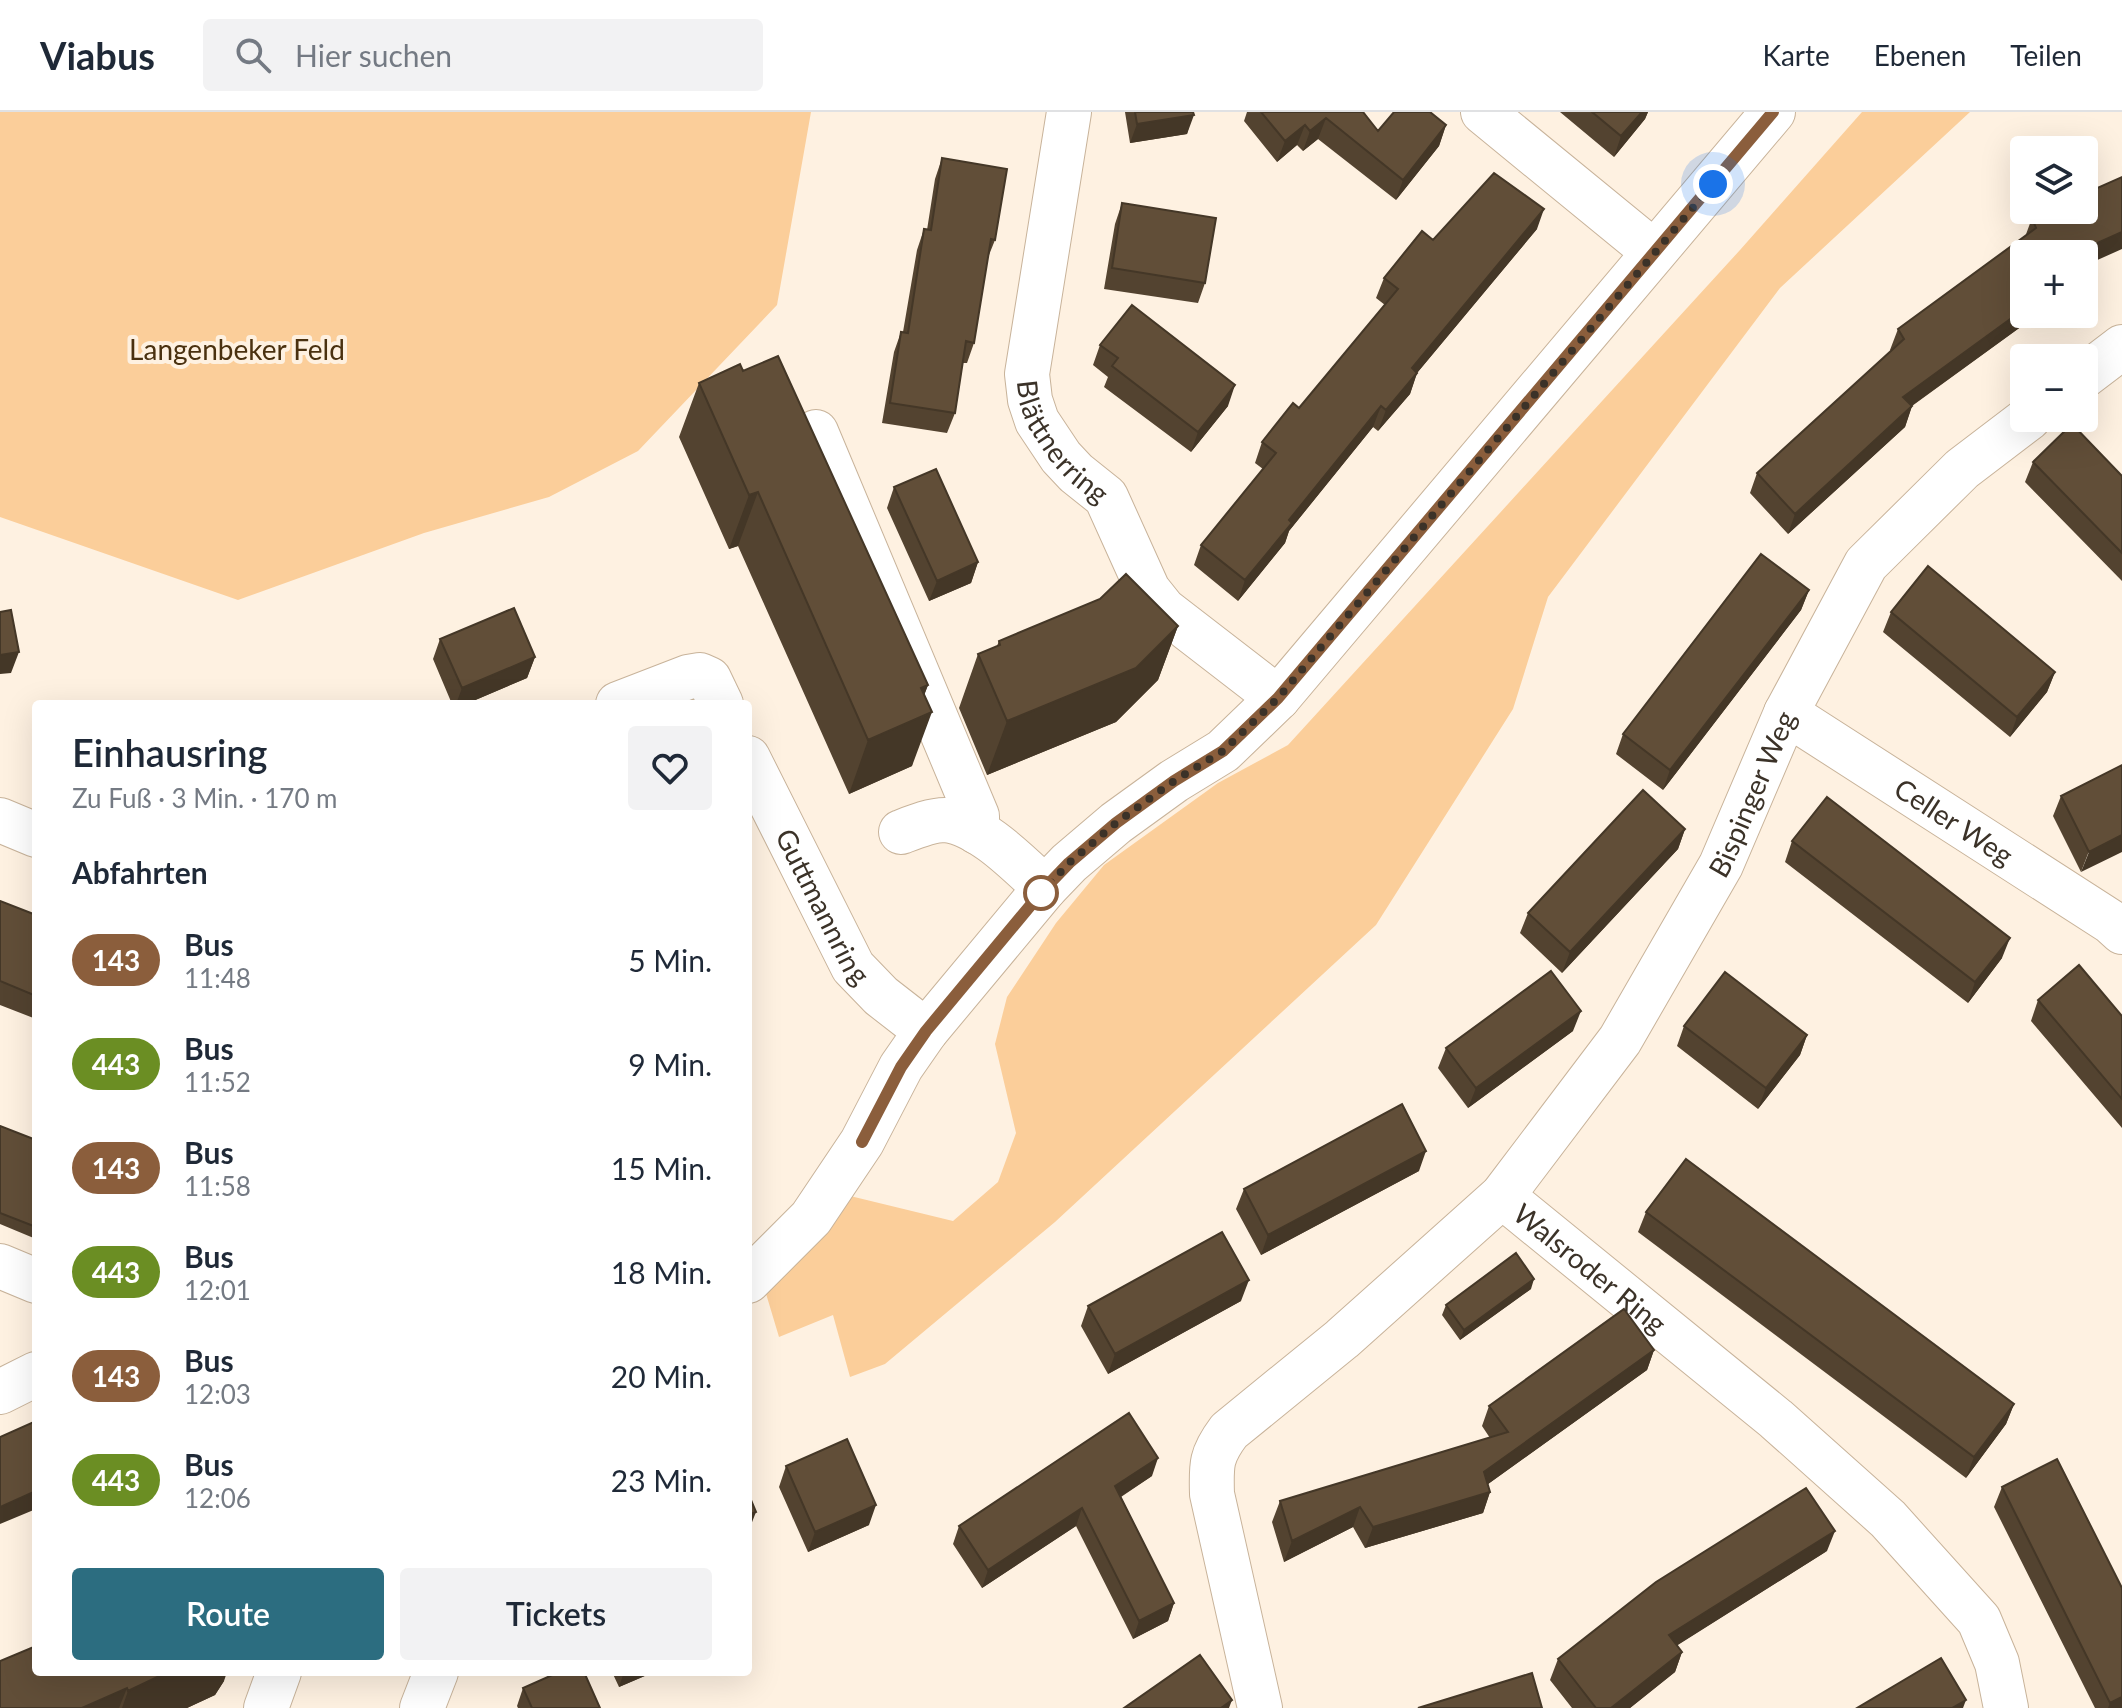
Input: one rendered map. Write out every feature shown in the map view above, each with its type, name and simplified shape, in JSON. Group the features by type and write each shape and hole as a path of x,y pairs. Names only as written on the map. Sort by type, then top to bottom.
{"street":[{"name":"Blättnerring","path":"1069,112 1027,374 1030,400 1037,421 1061,457 1106,497 1148,590 1164,610 1278,698"},
{"path":"1483,112 1654,252"},
{"path":"752,1277 811,1218 862,1142 901,1067 926,1031 1045,888 1116,823 1174,781 1223,751 1278,698 1773,112"},
{"path":"2098,365 2122,347"},
{"path":"816,432 977,816 977,832"},
{"name":"Bispinger Weg","path":"1502,1196 1620,1040 1721,865 1786,713 1866,564 1962,469 2011,432"},
{"path":"628,700 700,675 709,679 719,700"},
{"name":"Celler Weg","path":"1786,713 2122,932"},
{"name":"Guttmannring","path":"752,766 853,967 881,996 926,1031"},
{"path":"0,820 32,833"},
{"path":"901,832 944,820 977,832 1045,888"},
{"name":"Walsroder Ring","path":"1260,1708 1212,1494 1211,1465 1216,1449 1229,1431 1342,1339 1502,1196 1776,1419 1888,1519 1979,1620 1997,1663 2006,1708"},
{"path":"0,1266 32,1279"},
{"path":"0,1392 32,1376"},
{"path":"266,1708 278,1676"},
{"path":"422,1708 434,1676"}],"green space":[{"name":"Langenbeker Feld","path":"0,112 811,112 777,305 638,451 549,497 424,533 238,600 0,517"},
{"path":"1862,112 1970,112 1780,288 1548,597 1513,709 1376,925 1055,1222 885,1364 850,1377 833,1315 779,1337 764,1287 842,1194 953,1221 998,1182 1016,1133 995,1044 1007,997 1056,923 1104,865 1218,783 1288,745"}],"building":[{"path":"1135,112 1193,112 1194,115 1137,124"},
{"path":"1261,112 1363,112 1378,131 1394,112 1430,112 1446,125 1403,180 1326,118 1310,131 1305,125 1285,141"},
{"path":"1592,112 1642,112 1621,136"},
{"path":"942,158 1007,169 995,240 991,239 974,343 966,341 955,413 890,403 901,332 908,333 924,229 931,230"},
{"path":"1494,173 1544,209 1412,368 1417,373 1386,410 1381,406 1245,580 1201,545 1276,453 1262,442 1293,403 1299,408 1398,289 1384,278 1422,231 1433,240"},
{"path":"2122,177 2122,232 2098,243 2098,240 2020,240 2036,228 2034,224 2098,224 2098,188"},
{"path":"1122,203 1216,218 1205,283 1112,268"},
{"path":"2010,247 2010,319 1903,397 1912,406 1795,514 1757,473 1904,339 1898,329"},
{"path":"1132,305 1235,385 1198,432 1112,366 1118,358 1100,345"},
{"path":"778,356 928,685 921,688 932,712 868,740 758,492 749,495 699,383 740,364 743,371"},
{"path":"2064,432 2080,432 2122,476 2122,553 2033,462"},
{"path":"936,469 978,562 937,581 894,487"},
{"path":"1761,554 1809,590 1670,770 1623,734"},
{"path":"1928,566 2055,672 2017,717 1891,612"},
{"path":"1126,574 1178,626 1136,668 1007,721 978,654 1000,645 999,641 1100,599"},
{"path":"514,608 535,657 462,688 440,639"},
{"path":"11,610 19,652 0,655 0,612"},
{"path":"2122,765 2122,835 2089,852 2061,796"},
{"path":"1643,790 1685,829 1570,952 1528,913"},
{"path":"1827,797 2010,938 1975,982 1792,841"},
{"path":"0,901 32,913 32,994 0,981"},
{"path":"2079,965 2122,1016 2122,1099 2038,1000"},
{"path":"1551,971 1581,1011 1476,1088 1446,1048"},
{"path":"1725,972 1807,1035 1766,1088 1684,1026"},
{"path":"1402,1104 1426,1151 1268,1235 1244,1189"},
{"path":"0,1126 32,1138 32,1225 0,1213"},
{"path":"1686,1159 2014,1404 1974,1457 1646,1212"},
{"path":"1222,1232 1249,1280 1115,1354 1088,1306"},
{"path":"1516,1253 1534,1279 1464,1330 1446,1305"},
{"path":"1624,1309 1654,1350 1484,1472 1490,1492 1373,1527 1360,1507 1292,1541 1280,1501 1508,1432 1489,1406"},
{"path":"1129,1413 1158,1458 1115,1486 1174,1603 1139,1621 1082,1508 988,1570 959,1526"},
{"path":"32,1423 32,1493 0,1507 0,1437"},
{"path":"847,1439 876,1505 815,1532 786,1466"},
{"path":"2057,1459 2122,1588 2122,1697 2110,1703 2002,1487"},
{"path":"1806,1488 1835,1531 1669,1635 1682,1652 1611,1708 1596,1708 1558,1659 1656,1582"},
{"path":"32,1648 32,1676 160,1676 82,1708 0,1708 0,1661"},
{"path":"1200,1655 1232,1700 1221,1708 1124,1708"},
{"path":"1941,1658 1966,1700 1952,1708 1857,1708"},
{"path":"1532,1673 1542,1708 1418,1708"},
{"path":"550,1676 586,1676 600,1708 532,1708 523,1688"}],"bus line":[{"name":"143","path":"862,1142 901,1067 926,1031 1045,888 1116,823 1174,781 1223,751 1278,698 1773,112"}],"route":[{"path":"1041,893 1069,863 1116,823 1174,781 1223,751 1278,698 1713,184"}]}
